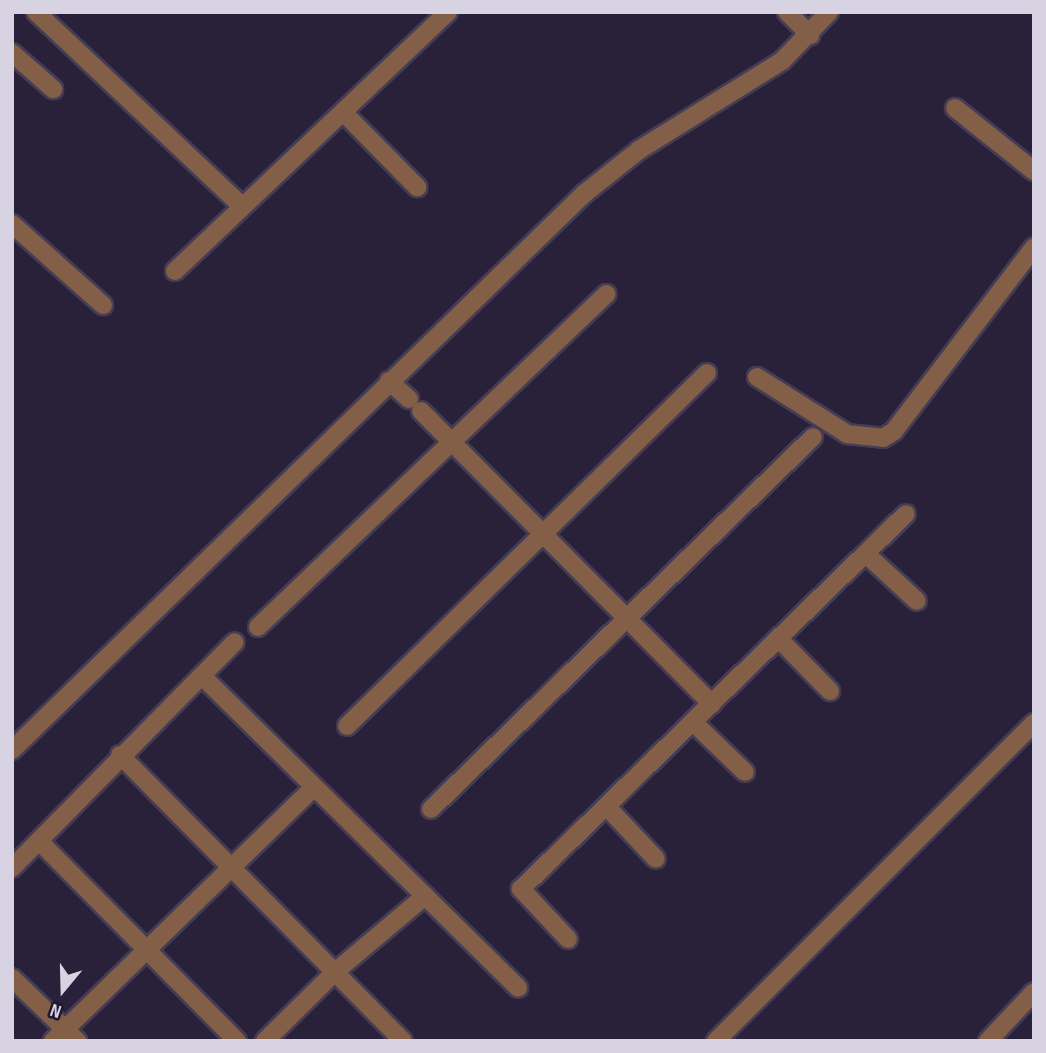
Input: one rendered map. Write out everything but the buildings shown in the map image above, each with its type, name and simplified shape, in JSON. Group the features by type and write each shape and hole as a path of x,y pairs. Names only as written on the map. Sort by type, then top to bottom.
{"street":[{"path":"36,12 242,206"},
{"path":"175,271 242,206 345,114 448,12"},
{"path":"787,12 810,35"},
{"path":"12,750 388,381 585,193 639,150 782,61 810,35 829,12"},
{"path":"12,53 53,89"},
{"path":"955,108 1034,171"},
{"path":"345,114 417,187"},
{"path":"12,225 103,305"},
{"path":"757,377 846,433 883,438 894,431 1034,247"},
{"path":"258,627 606,293"},
{"path":"347,726 543,537 707,373"},
{"path":"388,381 712,704"},
{"path":"431,808 813,437"},
{"path":"568,939 521,889 906,514"},
{"path":"866,554 917,601"},
{"path":"779,639 830,691"},
{"path":"12,868 40,842 120,755 235,642"},
{"path":"202,676 518,988"},
{"path":"693,722 745,772"},
{"path":"716,1041 1034,723"},
{"path":"120,755 403,1041"},
{"path":"12,978 65,1037 148,950 314,787"},
{"path":"607,807 656,859"},
{"path":"40,842 237,1041"},
{"path":"265,1041 335,972 425,896"},
{"path":"988,1041 1032,997"}]}
